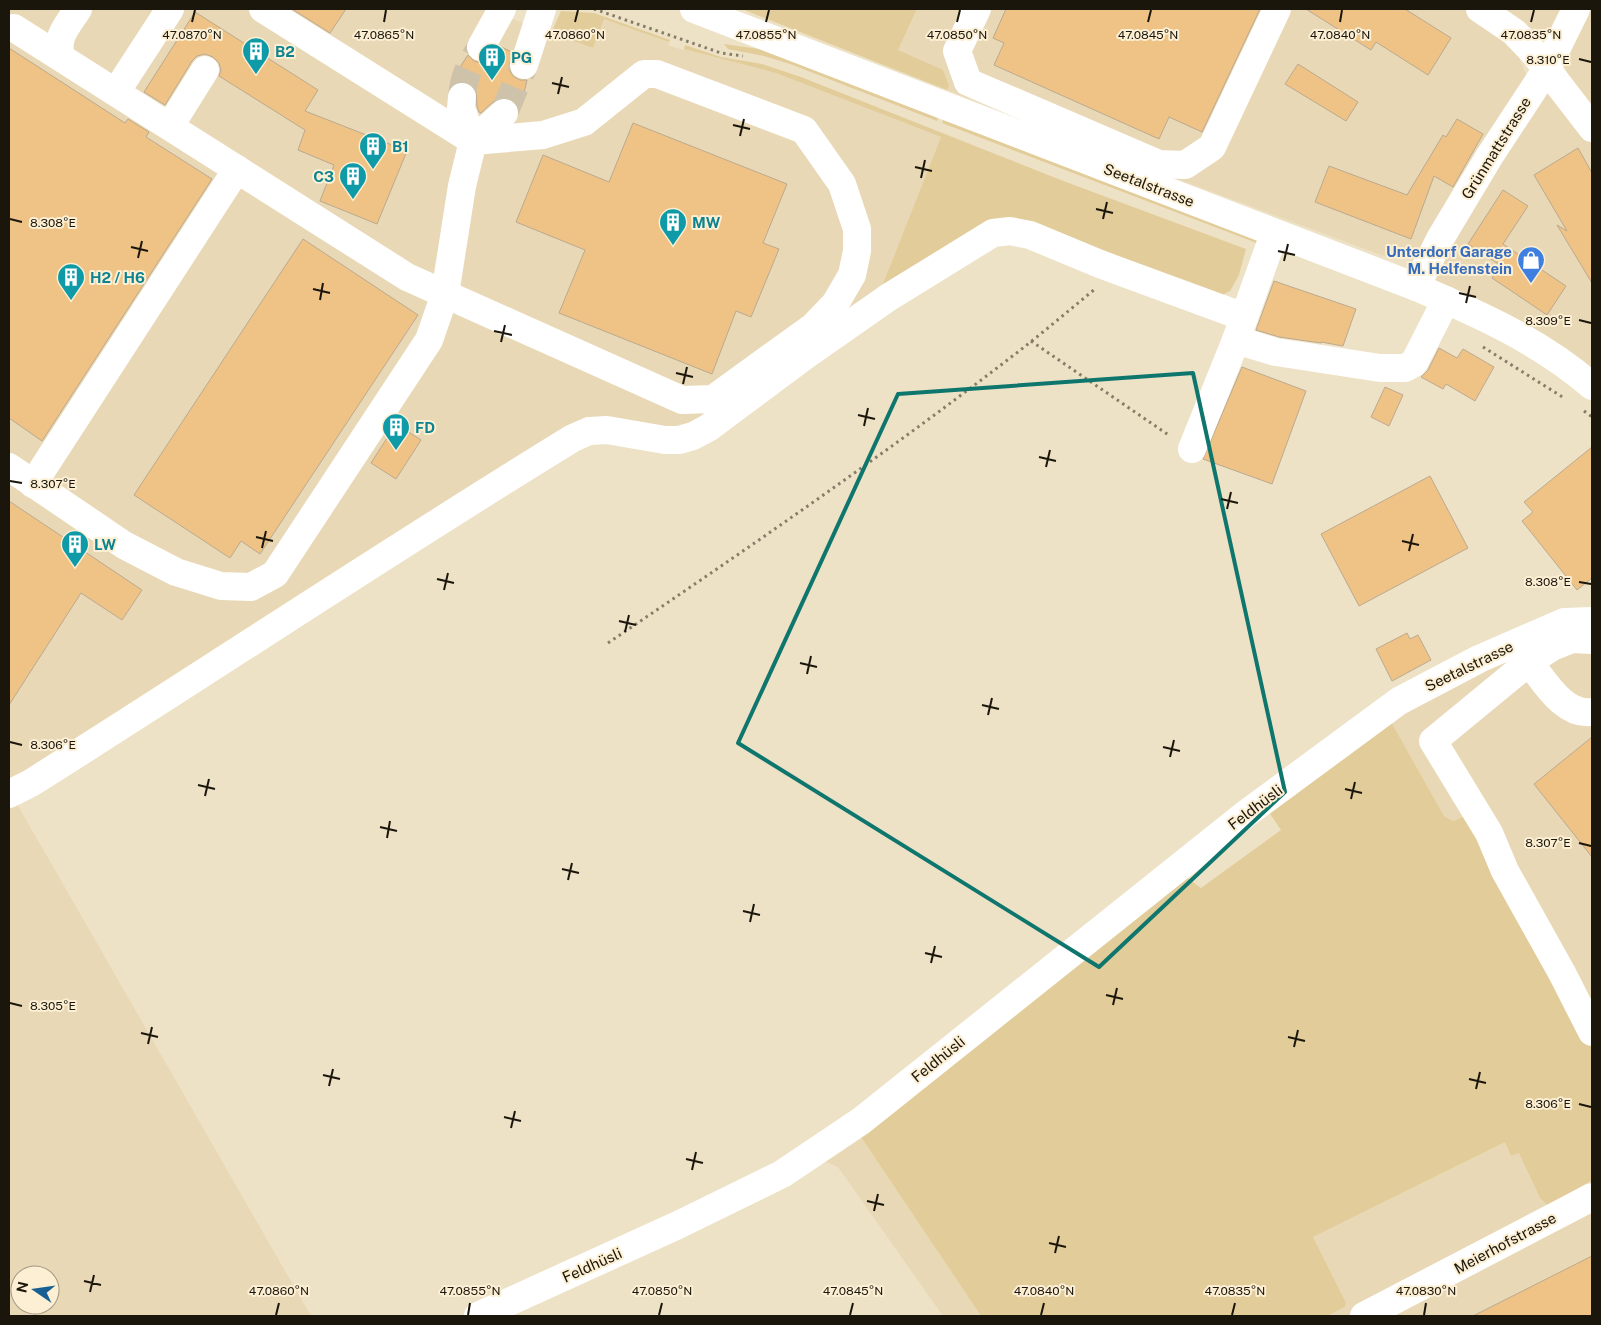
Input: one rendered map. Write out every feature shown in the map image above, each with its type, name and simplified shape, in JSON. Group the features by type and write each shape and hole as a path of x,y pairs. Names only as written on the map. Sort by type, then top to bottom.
{"street":[{"path":"61,57 58,46 61,36 78,9"},
{"path":"116,92 170,9"},
{"path":"14,28 407,277 682,400 714,399 814,326 835,304 852,275 857,251 857,229 842,184 804,130 657,74 644,74 584,122 544,135 473,141 263,9"},
{"path":"481,47 502,9"},
{"path":"524,65 542,9"},
{"name":"Seetalstrasse","path":"694,9 1274,234 1416,287 1502,326 1528,340 1561,361 1592,386"},
{"path":"976,9 957,51 968,82 1159,164 1185,165 1212,147 1277,9"},
{"path":"1480,9 1514,32 1535,54 1592,128"},
{"name":"Grünmattstrasse","path":"1416,287 1440,239 1489,157 1546,70 1576,9"},
{"path":"170,126 205,70"},
{"path":"9,467 124,545 176,572 221,586 250,587 275,574 429,340 445,294 462,186 473,141 461,108 462,97"},
{"path":"473,141 504,113"},
{"path":"34,484 237,169"},
{"path":"9,794 30,783 170,695 470,501 573,438 589,431 607,430 665,440 679,440 693,436 708,428 806,354 882,303 993,234 1010,231 1030,235 1117,271 1240,329 1276,352 1380,368 1405,368 1414,363 1446,300"},
{"path":"1192,449 1240,329 1274,234"},
{"name":"Seetalstrasse","path":"1355,732 1400,701 1479,659 1564,622 1592,621"},
{"path":"1592,640 1572,639 1552,647 1529,662 1433,741 1489,833 1505,871 1562,973 1592,1032"},
{"path":"1529,662 1560,699 1572,710 1584,713 1592,712"},
{"name":"Feldhüsli","path":"478,1316 678,1225 782,1174 861,1121 1247,813 1355,732"},
{"name":"Meierhofstrasse","path":"1364,1316 1592,1197"}],"path":[{"path":"608,643 769,533 887,449 1031,341 1117,271"},
{"path":"1031,341 1137,414 1192,449"}],"highlighted area":[{"path":"1193,373 1285,792 1099,967 738,743 898,394"}],"shaded area":[{"path":"9,9 484,9 593,48 604,18 669,42 668,45 683,50 776,73 941,137 879,294 705,423 674,431 594,419 9,786"},
{"path":"742,9 917,9 898,50 943,70 949,86 947,90"},
{"path":"917,9 1592,9 1592,106 1567,73 1556,33 1529,27 1517,52 1527,77 1418,253 1409,258 1401,255 1391,257 1381,255 1156,171 947,90 949,86 898,50"},
{"path":"561,11 594,13 670,40 669,42 604,19 593,48 551,33"},
{"path":"724,44 759,49 776,54 938,118 937,121 790,64 764,56 728,49"},
{"path":"685,45 721,57 762,64 801,77 1066,182 1246,249 1239,275 1230,291 1218,297 1021,227 879,294 941,137 776,73 684,49"},
{"path":"1537,84 1592,128 1592,386 1471,311 1423,272"},
{"path":"943,120 1255,238 1262,245 942,123"},
{"path":"1592,611 1592,1045 1470,814 1453,821 1444,816 1390,720"},
{"path":"1390,720 1444,816 1453,821 1470,814 1592,1045 1592,1180 1548,1206 1540,1198 1519,1153 1511,1156 1505,1142 1313,1237 1346,1303 1345,1307 1327,1316 981,1316 857,1131 1182,874 1201,888 1281,830 1264,805"},
{"path":"9,791 13,797 311,1316 9,1316"},
{"path":"857,1131 981,1316 943,1316 838,1167 820,1159"},
{"path":"1505,1142 1519,1152 1540,1198 1548,1206 1592,1180 1592,1316 1327,1316 1345,1307 1313,1237"}],"building":[{"path":"292,9 346,9 330,33"},
{"path":"1006,9 1260,9 1202,132 1169,117 1159,139 994,65 1004,43 993,38"},
{"path":"1306,9 1405,9 1451,38 1428,75 1376,42 1371,50"},
{"path":"195,12 318,90 305,111 407,151 377,224 320,201 334,165 298,150 305,130 219,76 221,70 219,63 213,57 205,54 197,56 192,61 165,105 144,92"},
{"name":"PG","path":"499,46 512,52 509,69 513,76 520,80 527,80 524,93 517,104 509,98 500,98 481,113 477,106 476,90 471,84 458,82 460,67 468,55 474,61 482,63 489,61"},
{"name":"H2 / H6","path":"9,48 125,123 128,119 149,132 146,137 212,179 42,441 9,418"},
{"path":"1298,64 1358,102 1346,121 1285,84"},
{"path":"1457,119 1483,134 1453,187 1434,176 1411,239 1315,202 1329,166 1407,195 1443,135 1446,137"},
{"name":"MW","path":"633,123 787,184 763,243 779,249 751,317 736,311 712,374 559,313 585,250 516,222 543,155 609,182"},
{"path":"1578,148 1592,173 1592,283 1557,225 1567,231 1534,175"},
{"path":"1503,190 1528,206 1503,244 1566,286 1547,315 1492,278 1500,265 1468,244"},
{"path":"303,239 418,315 260,554 241,541 230,558 134,495"},
{"path":"1274,281 1356,309 1343,346 1279,337 1256,330"},
{"path":"1439,348 1457,358 1463,349 1494,367 1475,401 1446,384 1443,389 1421,377 1428,370"},
{"path":"1242,367 1306,391 1272,484 1203,459"},
{"path":"1385,387 1403,395 1389,426 1371,417"},
{"name":"FD","path":"396,424 421,440 396,479 371,463"},
{"path":"1592,447 1592,578 1577,590 1522,521 1533,512 1524,502"},
{"path":"1430,476 1468,548 1359,606 1321,534"},
{"path":"9,501 142,590 122,620 81,593 9,705"},
{"path":"1407,633 1410,639 1418,635 1431,660 1392,681 1376,649"},
{"path":"1592,737 1592,857 1534,784"},
{"path":"1592,1256 1592,1316 1473,1316"}],"tunnel":[{"path":"462,97 466,76 481,47"},
{"path":"504,113 524,65"}],"place":[{"name":"B2","path":"256,75"},
{"name":"PG","path":"492,81"},
{"name":"B1","path":"373,170"},
{"name":"C3","path":"353,200"},
{"name":"MW","path":"673,246"},
{"name":"Unterdorf Garage M. Helfenstein","path":"1531,284"},
{"name":"H2 / H6","path":"71,301"},
{"name":"FD","path":"396,451"},
{"name":"LW","path":"75,568"}]}
